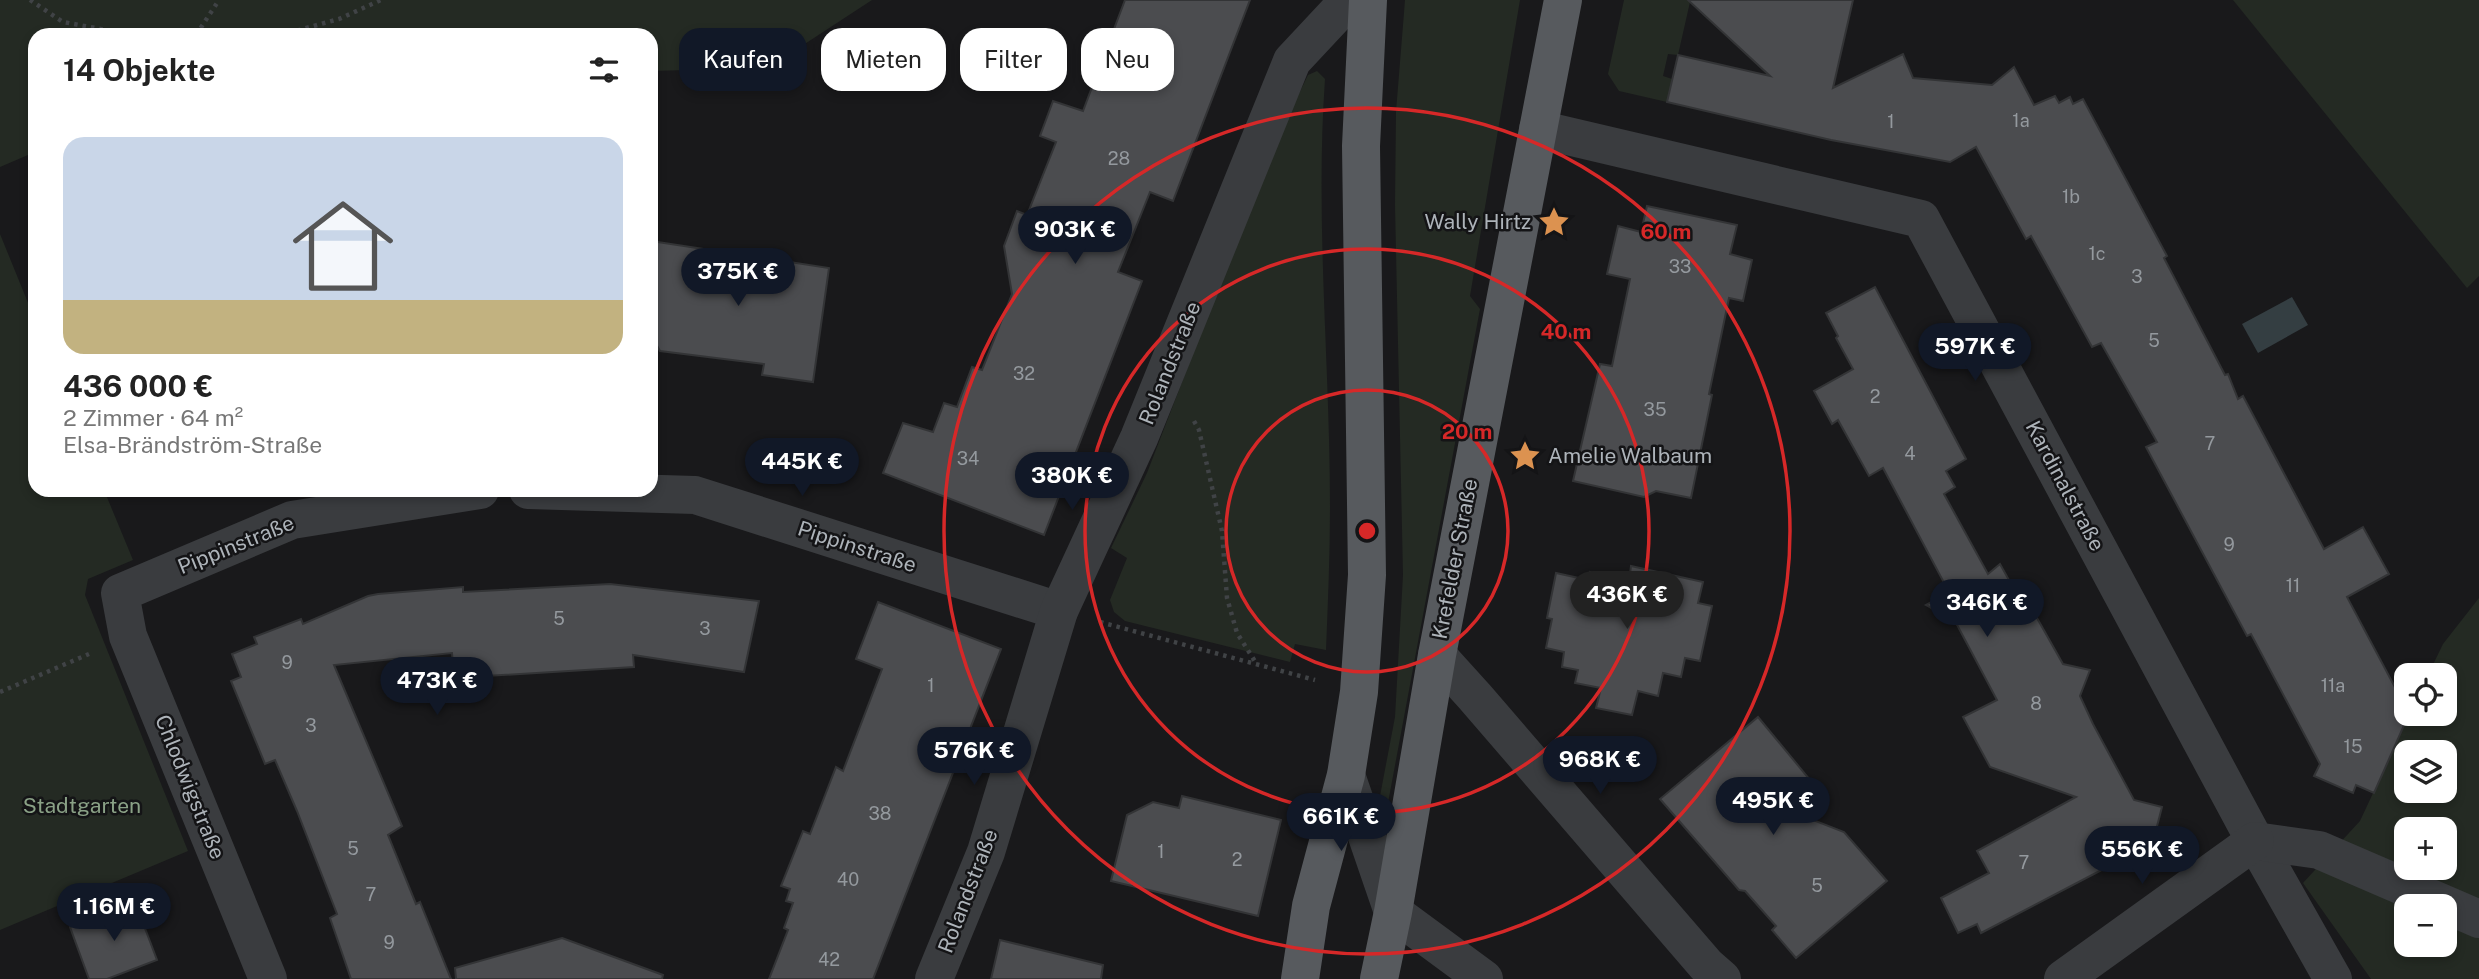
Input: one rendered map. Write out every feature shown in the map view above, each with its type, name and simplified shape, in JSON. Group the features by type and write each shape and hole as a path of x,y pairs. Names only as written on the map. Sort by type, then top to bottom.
{"main road":[{"path":"1300,979 1311,906 1346,775 1359,692 1367,575 1361,146 1368,0"},
{"name":"Krefelder Straße","path":"1379,979 1437,655 1563,0"}],"street":[{"name":"Rolandstraße","path":"934,979 986,852 1059,611 1139,438 1293,61 1349,0"},
{"name":"Kardinalstraße","path":"1538,129 1921,219 2255,841 2333,979"},
{"name":"Pippinstraße","path":"658,494 695,495 1059,611"},
{"name":"Pippinstraße","path":"120,593 292,520 436,497"},
{"name":"Chlodwigstraße","path":"120,593 128,636 268,979"},
{"path":"1437,655 1706,965 1722,979"},
{"path":"1346,775 1393,912 1484,979"},
{"path":"2063,979 2255,841 2319,850 2479,919"}],"path":[{"path":"30,0 63,22 96,28"},
{"path":"201,28 219,0"},
{"path":"306,28 339,19 381,0"},
{"path":"1166,374 1199,430 1222,531 1227,598 1237,633 1257,664"},
{"path":"1059,611 1359,692"},
{"path":"0,692 94,652"}],"green space":[{"path":"0,0 872,0 829,28 821,28 821,33 807,42 807,28 679,28 679,70 658,71 658,28 28,28 28,155 0,167"},
{"path":"1405,0 1520,0 1470,296 1480,309 1385,819 1380,821 1376,817 1395,717 1403,575 1395,205 1396,112"},
{"path":"1624,0 1690,2 1678,55 1668,54 1663,76 1672,79 1667,102 1619,91 1608,74"},
{"path":"2233,0 2479,0 2479,276 2467,288"},
{"path":"1317,71 1325,79 1322,240 1330,506 1326,650 1295,644 1290,662 1125,621 1114,612 1110,600 1127,558 1111,548 1147,473 1271,151 1308,75"},
{"name":"Stadtgarten","path":"0,234 28,303 28,497 107,497 133,560 88,579 85,595 188,851 0,930"},
{"path":"2479,598 2479,979 2371,979 2303,883 2360,821 2394,748 2394,803 2457,803 2457,740 2398,740 2404,726 2457,726 2457,663 2434,663 2443,644"}],"shaded area":[{"path":"2292,297 2308,325 2258,353 2242,324"}],"building":[{"path":"1125,0 1250,0 1173,201 1150,192 1118,272 1142,281 1044,535 883,473 903,423 933,432 944,403 957,407 972,367 982,370 1012,294 1004,246 1017,211 1027,215 1056,142 1040,136 1053,101 1083,111 1091,91 1174,91 1174,28 1114,28"},
{"path":"1688,0 1853,0 1833,88 1903,54 1913,78 1992,85 2014,67 2034,105 2055,96 2059,103 2070,97 2073,104 2083,99 2167,256 2164,258 2225,375 2228,374 2238,399 2243,396 2324,549 2363,527 2389,574 2347,597 2394,685 2394,726 2404,726 2397,740 2394,740 2394,748 2374,793 2356,785 2353,793 2314,776 2320,764 2251,634 2247,636 2146,447 2157,442 2101,343 2092,347 2031,236 2026,239 1976,147 1950,162 1831,140 1667,102 1678,55 1770,76"},
{"path":"1647,206 1737,225 1730,254 1752,260 1743,301 1729,298 1691,498 1656,491 1644,497 1573,481 1600,364 1612,366 1630,279 1607,274 1618,226 1641,232"},
{"path":"658,242 829,268 813,382 762,375 764,364 660,351"},
{"path":"1875,287 1966,459 1946,471 1955,487 1944,494 1988,574 2000,564 2028,614 2033,611 2063,664 2090,670 2080,696 2093,724 2134,800 2162,807 2155,834 2112,858 2115,863 1981,933 1977,924 1958,933 1941,898 1989,873 1977,851 2076,797 1990,767 1963,717 1997,700 1955,621 1926,605 1949,592 1883,468 1869,476 1838,420 1832,424 1814,391 1853,369 1826,313"},
{"path":"1631,566 1703,582 1698,603 1712,606 1700,661 1685,658 1681,677 1663,673 1658,696 1638,691 1632,715 1596,708 1601,688 1575,683 1578,670 1562,667 1564,652 1546,648 1552,619 1547,618 1556,573 1588,580 1590,572 1629,581"},
{"path":"610,584 759,601 744,672 633,655 634,667 454,678 452,653 334,665 402,826 388,835 416,904 420,902 451,979 351,979 330,918 337,914 297,811 275,760 265,764 231,681 241,677 232,654 257,644 254,637 301,619 303,624 378,594 463,587 463,592"},
{"path":"878,602 1001,649 873,979 769,979 788,930 784,928 793,903 786,901 790,889 781,886 803,831 810,834 836,767 843,771 882,669 856,659"},
{"path":"1758,717 1820,792 1795,813 1844,832 1887,881 1796,958 1772,930 1776,926 1745,891 1739,890 1660,799"},
{"path":"1182,796 1281,820 1258,916 1111,881 1127,815 1153,802 1179,808"},
{"path":"135,902 157,960 107,979 89,979 70,927"},
{"path":"562,938 663,975 662,979 456,979 455,968"},
{"path":"1000,940 1103,965 1101,979 991,979"}],"place":[{"name":"Wally Hirtz","path":"1554,222"},
{"name":"Amelie Walbaum","path":"1525,456"}]}
